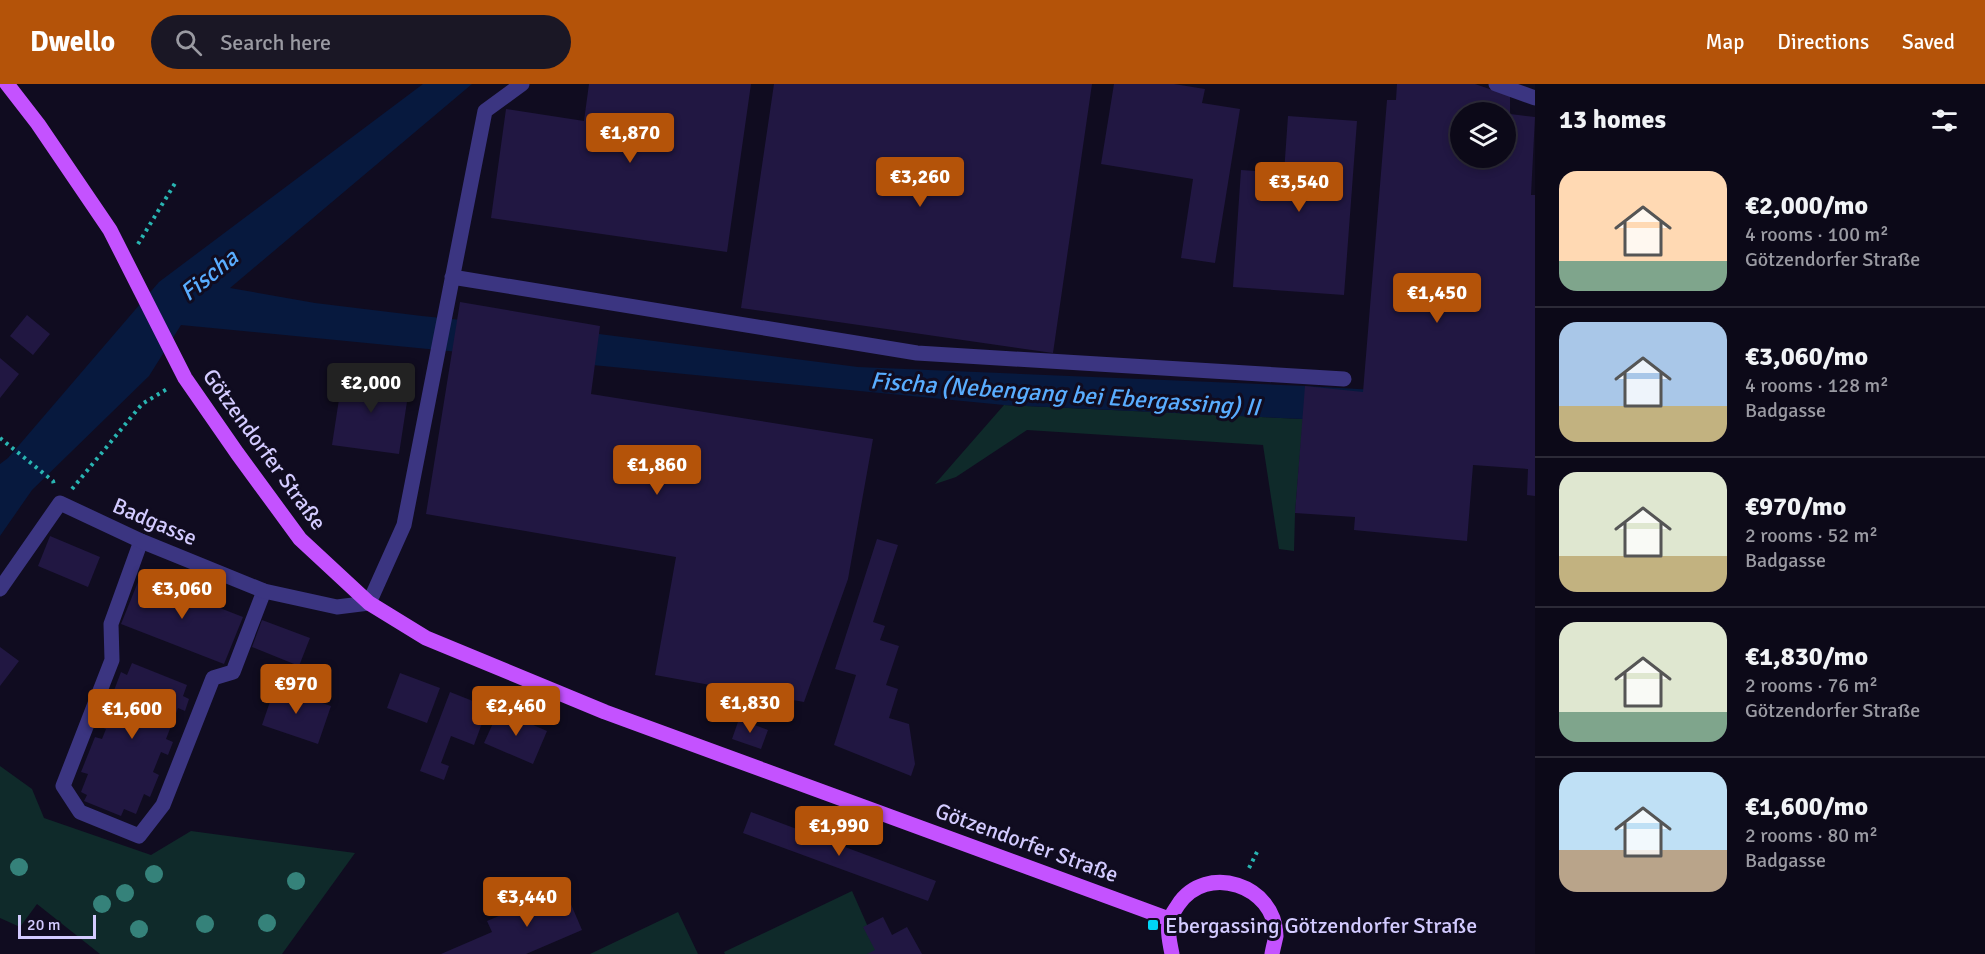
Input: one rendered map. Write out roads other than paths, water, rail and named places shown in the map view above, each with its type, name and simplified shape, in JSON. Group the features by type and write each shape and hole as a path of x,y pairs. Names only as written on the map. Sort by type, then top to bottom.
{"main road":[{"name":"Götzendorfer Straße","path":"7,84 38,124 110,230 183,373 300,539 369,603 426,638 606,712 1170,919"},
{"path":"1172,954 1169,937 1170,919 1181,901 1198,887 1220,882 1241,885 1259,897 1272,914 1276,936 1272,954"}],"street":[{"path":"369,603 404,525 485,111 522,84"},
{"path":"1496,84 1535,98"},
{"path":"452,278 917,353 1344,379"},
{"name":"Badgasse","path":"0,589 60,503 141,541 264,591 337,607 369,603"},
{"path":"141,541 111,624 112,660 63,786 80,812 138,836 163,805 213,678 233,672 264,591"}],"water":[{"path":"423,84 472,84 230,288 315,303 599,334 858,367 1305,386 1535,399 1303,419 1004,405 181,325 149,376 32,490 0,536 0,464 8,458 159,282"}],"place":[{"name":"Ebergassing Götzendorfer Straße","path":"1153,925"}],"water label":[{"name":"Fischa","path":"209,275"},
{"name":"Fischa (Nebengang bei Ebergassing) II","path":"1065,394"}]}
